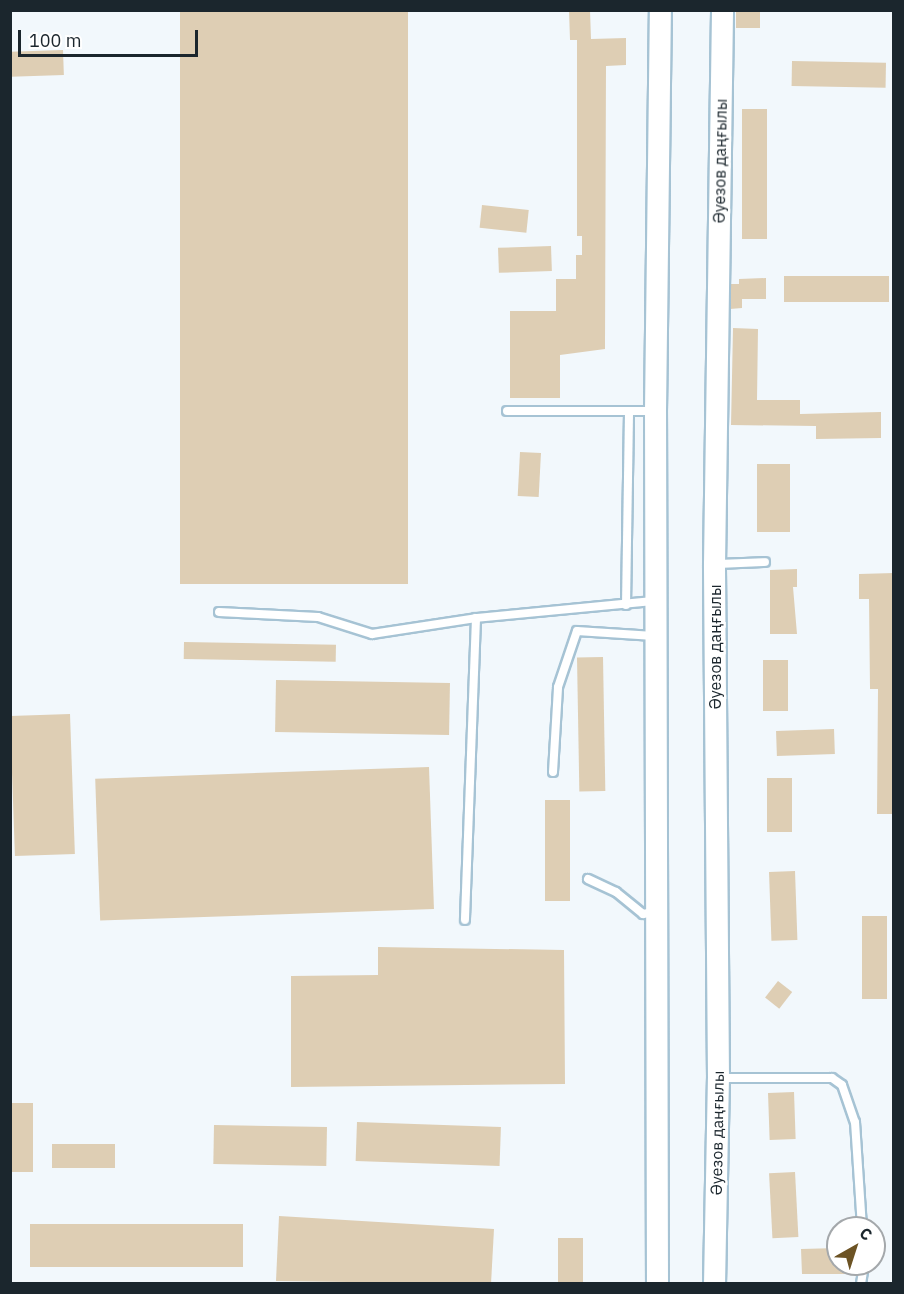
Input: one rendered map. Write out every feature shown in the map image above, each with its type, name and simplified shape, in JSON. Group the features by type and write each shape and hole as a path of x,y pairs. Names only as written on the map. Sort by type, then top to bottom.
{"main road":[{"path":"657,1284 655,411 660,10"},
{"name":"Әуезов даңғылы","path":"714,1284 718,1078 714,564 722,10"}],"lane":[{"path":"507,411 655,411"},
{"path":"627,605 629,411"},
{"path":"714,564 765,562"},
{"path":"219,612 318,617 372,634 476,618 627,605 655,600"},
{"path":"465,920 476,618"},
{"path":"553,772 558,687 578,631 656,636"},
{"path":"588,879 616,892 643,914 657,911"},
{"path":"718,1078 832,1078 842,1085 855,1122 861,1216"}],"building":[{"path":"180,10 408,10 408,584 180,584"},
{"path":"569,10 590,10 591,39 626,38 626,65 606,66 605,349 560,355 560,398 510,398 510,311 556,311 556,279 576,279 576,255 582,255 582,236 577,236 577,40 570,40"},
{"path":"736,10 760,10 760,28 736,28"},
{"path":"63,50 64,75 11,77 10,52"},
{"path":"792,61 886,63 886,88 792,86"},
{"path":"742,109 767,109 767,239 742,239"},
{"path":"482,205 529,210 526,233 480,228"},
{"path":"551,246 552,271 499,273 498,248"},
{"path":"784,276 889,276 889,302 784,302"},
{"path":"766,278 766,299 742,299 742,308 730,309 731,284 739,284 739,279"},
{"path":"733,328 758,329 757,400 800,400 800,414 881,412 881,438 816,439 816,426 731,425"},
{"path":"520,452 541,453 539,497 518,496"},
{"path":"757,464 790,464 790,532 757,532"},
{"path":"797,569 797,587 793,587 797,634 770,634 770,570"},
{"path":"894,573 894,814 877,814 878,689 870,689 869,599 859,599 859,574"},
{"path":"184,642 336,645 336,662 184,659"},
{"path":"577,657 603,657 605,791 579,791"},
{"path":"763,660 788,660 788,711 763,711"},
{"path":"276,680 450,683 449,735 275,732"},
{"path":"70,714 75,854 15,856 10,716"},
{"path":"834,729 835,754 777,756 776,731"},
{"path":"429,767 434,909 100,921 95,779"},
{"path":"767,778 792,778 792,832 767,832"},
{"path":"545,800 570,800 570,901 545,901"},
{"path":"795,871 797,940 771,941 769,872"},
{"path":"862,916 887,916 887,999 862,999"},
{"path":"378,947 564,950 565,1084 291,1087 291,976 378,975"},
{"path":"778,981 792,992 779,1009 765,998"},
{"path":"794,1092 796,1139 770,1140 768,1093"},
{"path":"10,1103 33,1103 33,1172 10,1172"},
{"path":"357,1122 501,1127 500,1166 356,1161"},
{"path":"214,1125 327,1127 326,1166 213,1164"},
{"path":"52,1144 115,1144 115,1168 52,1168"},
{"path":"795,1172 798,1237 772,1238 769,1173"},
{"path":"279,1216 494,1229 491,1284 276,1281"},
{"path":"30,1224 243,1224 243,1267 30,1267"},
{"path":"558,1238 583,1238 583,1284 558,1284"},
{"path":"826,1248 826,1274 802,1274 801,1249"}]}
